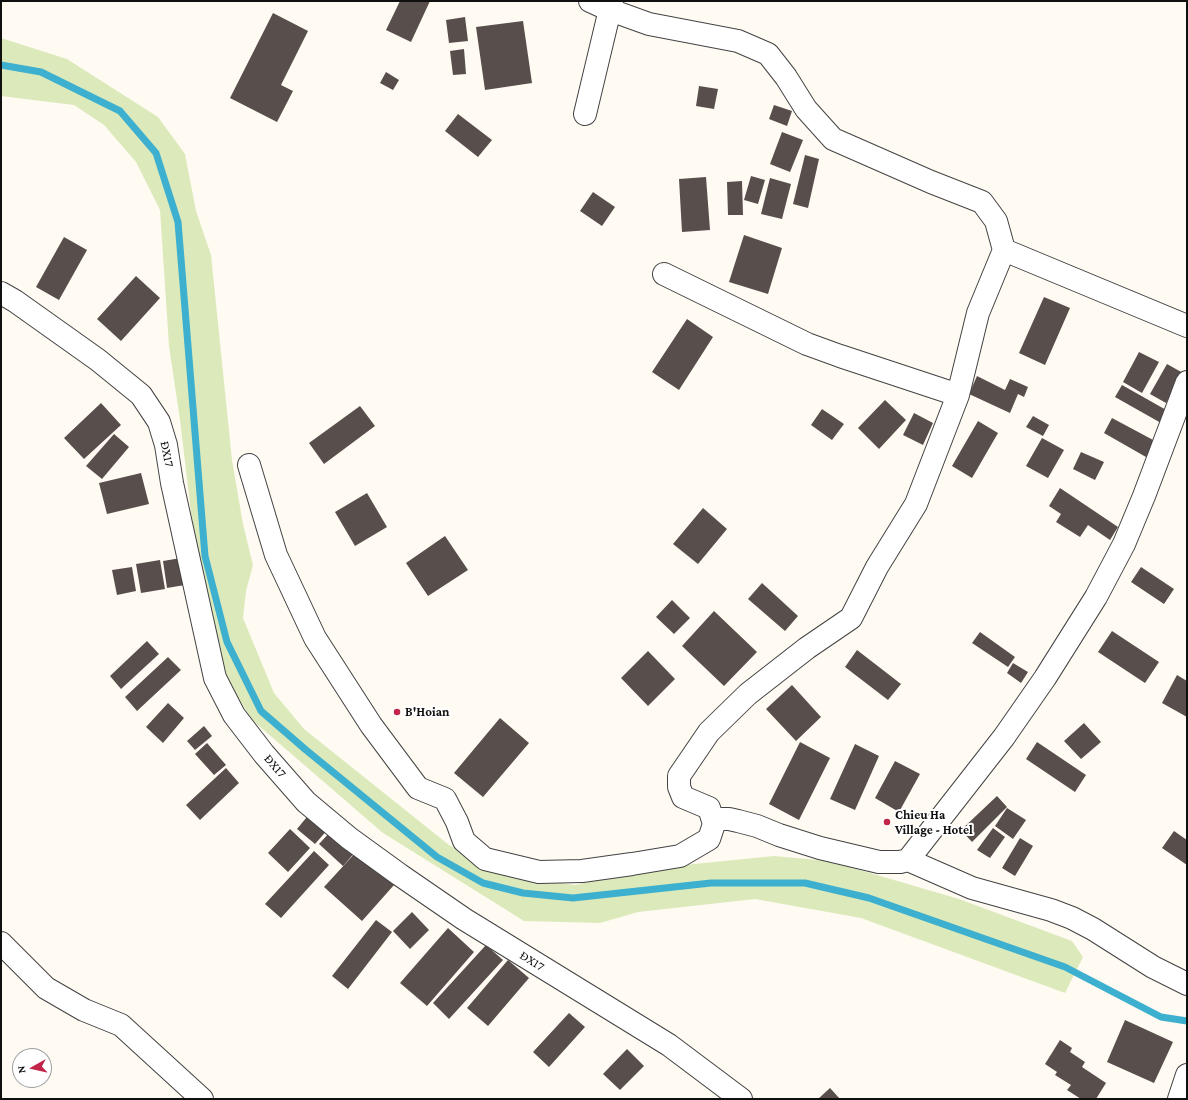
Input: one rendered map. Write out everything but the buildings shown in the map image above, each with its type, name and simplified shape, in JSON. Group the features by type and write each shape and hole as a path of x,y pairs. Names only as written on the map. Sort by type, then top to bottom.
{"street":[{"path":"249,465 276,555 315,638 371,725 418,788 445,799 457,822 464,842 485,859 539,872 582,871 680,856 709,839 714,824 709,808 683,797 679,787 679,776 709,732 748,694 807,648 850,618 877,567 916,504 958,395 978,313 1004,250 996,221 982,202 833,140 806,109 786,77 768,54 738,41 649,24 611,6 590,1"},
{"path":"585,114 611,6"},
{"path":"1004,250 1187,326"},
{"path":"664,274 807,344 958,395"},
{"name":"ĐX17","path":"1,293 15,301 104,365 141,395 159,422 166,445 172,483 214,678 234,715 264,754 306,802 349,838 464,919 669,1045 741,1099"},
{"path":"908,860 1004,737 1049,671 1096,597 1124,544 1144,496 1187,382"},
{"path":"713,820 729,819 738,821 820,848 879,862 900,862 908,860 972,888 1051,910 1072,918 1093,929 1153,967 1187,984"},
{"path":"1,943 46,988 84,1010 121,1026 202,1099"},
{"path":"1179,1099 1187,1075"}],"green space":[{"path":"1,38 67,59 158,117 185,154 196,211 211,255 232,460 243,524 253,565 246,591 243,618 274,693 304,729 449,845 504,875 575,885 644,869 774,856 829,861 959,899 1072,941 1083,957 1065,993 861,918 755,899 638,912 600,923 524,921 383,833 251,719 221,669 201,597 180,420 169,346 160,210 136,162 104,125 74,105 1,96"}],"waterway":[{"path":"1,65 41,72 120,111 156,153 178,222 205,556 227,642 261,711 306,750 437,857 483,883 523,893 573,898 711,883 805,883 869,898 1065,967 1161,1017 1187,1021"}],"place":[{"name":"B'Hoian","path":"397,712"},
{"name":"Chieu Ha Village - Hotel","path":"887,822"}]}
